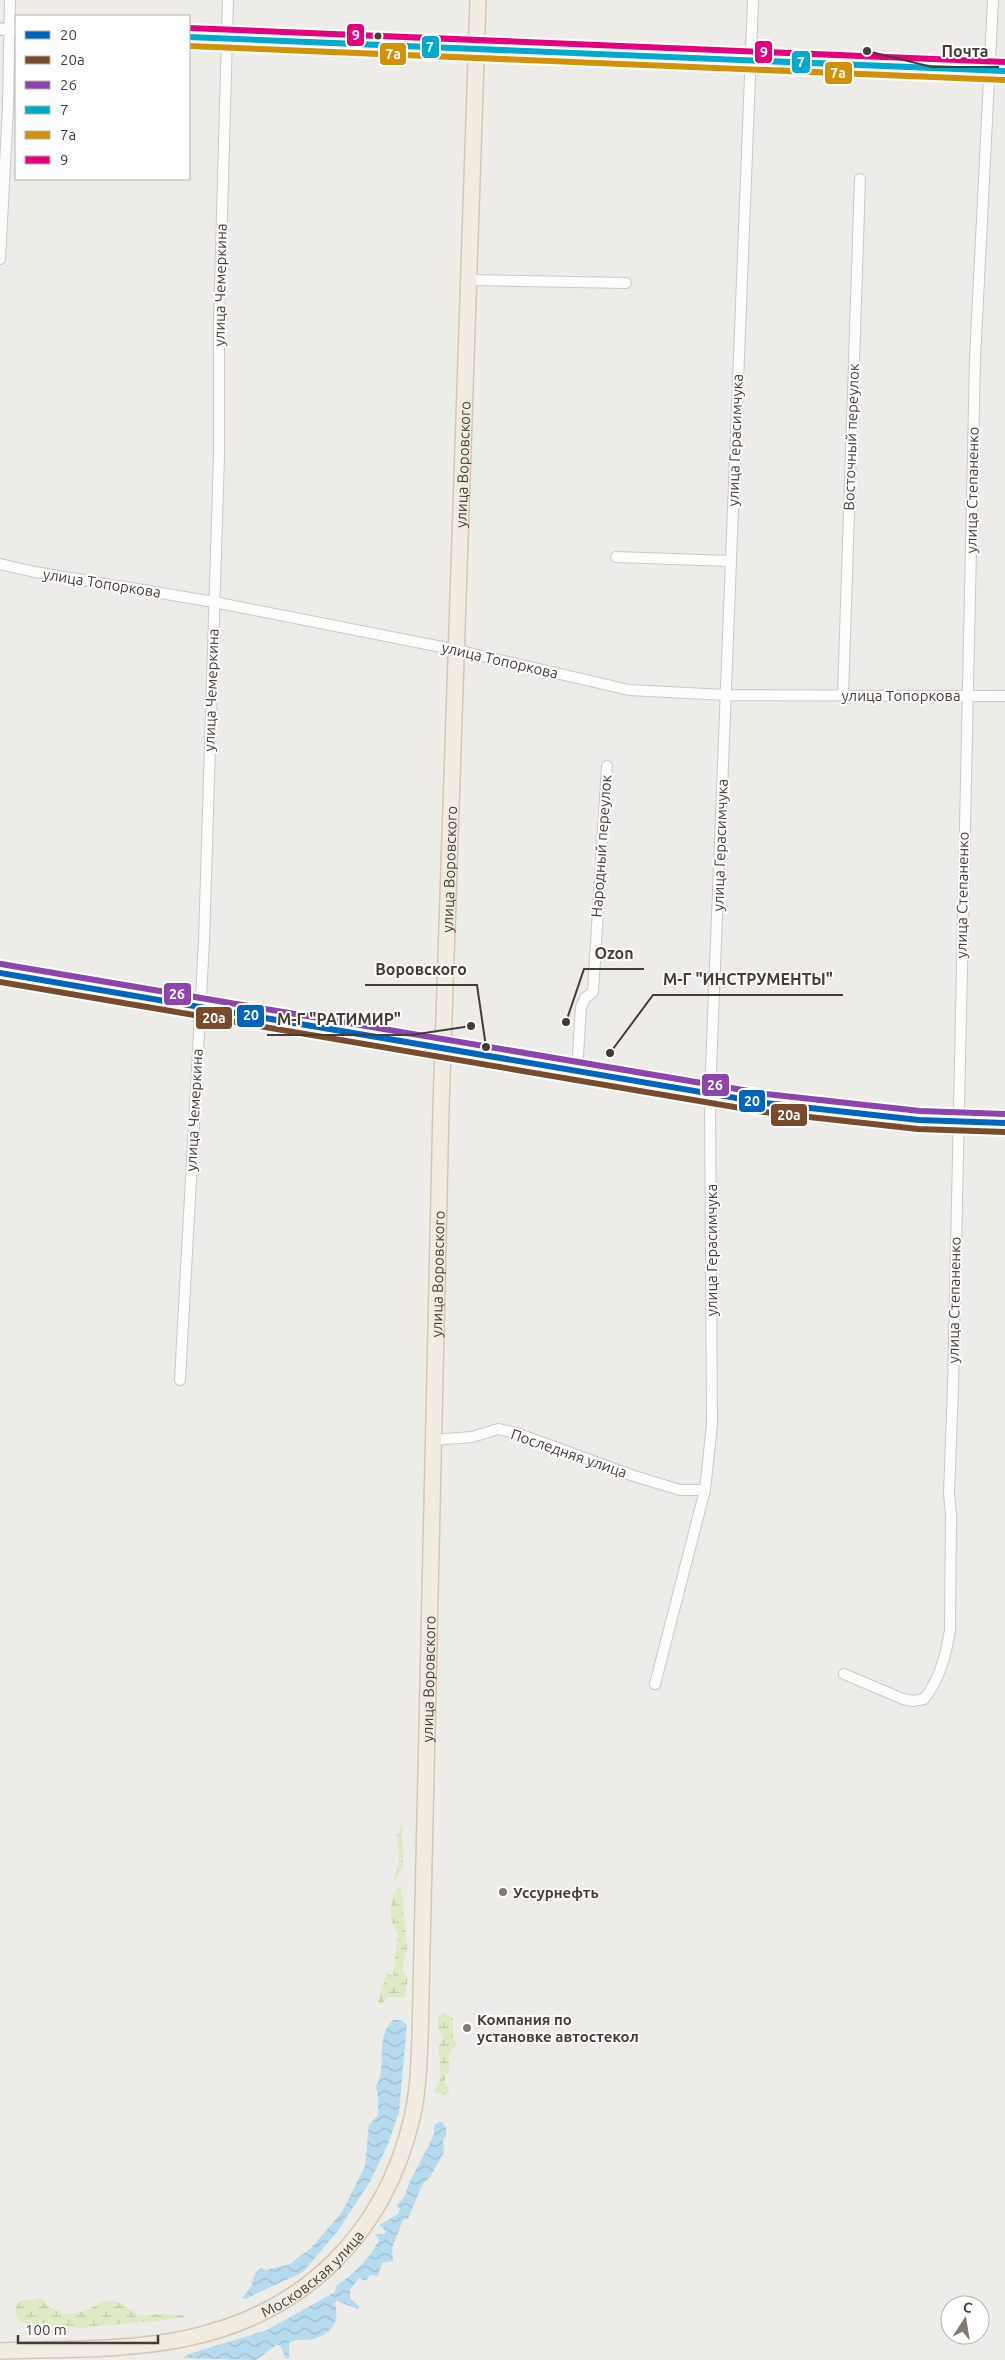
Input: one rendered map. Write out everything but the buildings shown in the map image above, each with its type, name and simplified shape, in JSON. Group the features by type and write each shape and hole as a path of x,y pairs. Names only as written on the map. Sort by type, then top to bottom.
{"main road":[{"name":"улица Воровского","path":"421,1978 443,1050 478,0"},
{"path":"0,973 710,1094 837,1112 957,1122 1005,1123"},
{"name":"Московская улица","path":"0,2351 109,2348 189,2338 220,2329 272,2309 321,2276 358,2235 378,2203 405,2142 412,2116 418,2075 421,1978"}],"street":[{"path":"0,260 10,0"},
{"name":"улица Чемеркина","path":"180,1380 204,941 219,455 219,323 228,0"},
{"name":"улица Герасимчука","path":"655,1684 705,1490 712,1424 710,1094 753,0"},
{"name":"улица Степаненко","path":"844,1674 903,1699 919,1701 924,1699 937,1681 948,1646 950,1630 951,1514 948,1493 953,1389 957,1122 975,359 991,71 993,0"},
{"path":"190,37 1005,71"},
{"name":"Восточный переулок","path":"843,695 860,179"},
{"path":"470,280 626,283"},
{"path":"616,557 730,561"},
{"name":"улица Топоркова","path":"0,564 35,572 214,602 457,650 629,690 725,695 1005,696"},
{"name":"Народный переулок","path":"577,1072 581,1007 585,998 592,992 606,766"},
{"name":"Последняя улица","path":"434,1440 472,1437 498,1429 516,1433 634,1476 680,1490 705,1490"}],"green space":[{"path":"402,1825 403,1862 400,1872 394,1881 399,1860 397,1835"},
{"path":"401,1885 407,1948 402,1970 408,1978 405,1997 389,1997 380,2005 378,2001 387,1973 393,1976 398,1935 391,1920 391,1906 393,1893"},
{"path":"444,2013 453,2018 453,2037 457,2046 449,2054 450,2073 445,2075 445,2083 450,2091 446,2095 435,2093 436,2087 440,2082 438,2050 443,2039 438,2027 438,2017"},
{"path":"41,2297 54,2310 66,2313 79,2313 102,2302 113,2301 120,2303 139,2315 183,2315 184,2318 80,2328 21,2322 15,2314 16,2306 21,2300 33,2300"}],"water":[{"path":"393,2020 401,2020 407,2025 399,2112 388,2144 371,2180 337,2232 303,2272 245,2299 242,2298 251,2287 255,2273 261,2268 266,2270 290,2264 311,2248 342,2212 365,2166 369,2125 378,2115 376,2086 381,2070 382,2043 387,2027"},
{"path":"442,2122 446,2128 446,2136 443,2139 444,2152 430,2177 422,2185 408,2219 403,2220 392,2248 393,2261 382,2263 378,2276 370,2275 366,2281 359,2278 350,2290 350,2298 359,2306 358,2309 336,2301 335,2320 330,2329 322,2336 289,2343 289,2357 286,2359 280,2345 276,2345 256,2360 183,2358 189,2354 267,2330 335,2292 336,2286 349,2277 371,2253 379,2240 375,2234 384,2234 386,2231 379,2225 398,2214 400,2208 396,2205 404,2198 410,2181 434,2134 434,2125"}],"transit line":[{"name":"9","path":"190,28 1005,62"},
{"name":"7","path":"190,37 1005,71"},
{"name":"7а","path":"190,46 1005,80"},
{"name":"26","path":"1,964 766,1094 920,1111 1005,1114"},
{"name":"20","path":"0,973 765,1103 919,1120 1005,1123"},
{"name":"20а","path":"0,982 764,1112 918,1129 1005,1132"}],"place":[{"name":"Почта","path":"867,51"},
{"name":"Ozon","path":"566,1022"},
{"name":"М-Г \"РАТИМИР\"","path":"471,1026"},
{"name":"Воровского","path":"486,1047"},
{"name":"М-Г \"ИНСТРУМЕНТЫ\"","path":"610,1053"},
{"name":"Уссурнефть","path":"503,1892"},
{"name":"Компания по установке автостекол","path":"467,2028"}]}
